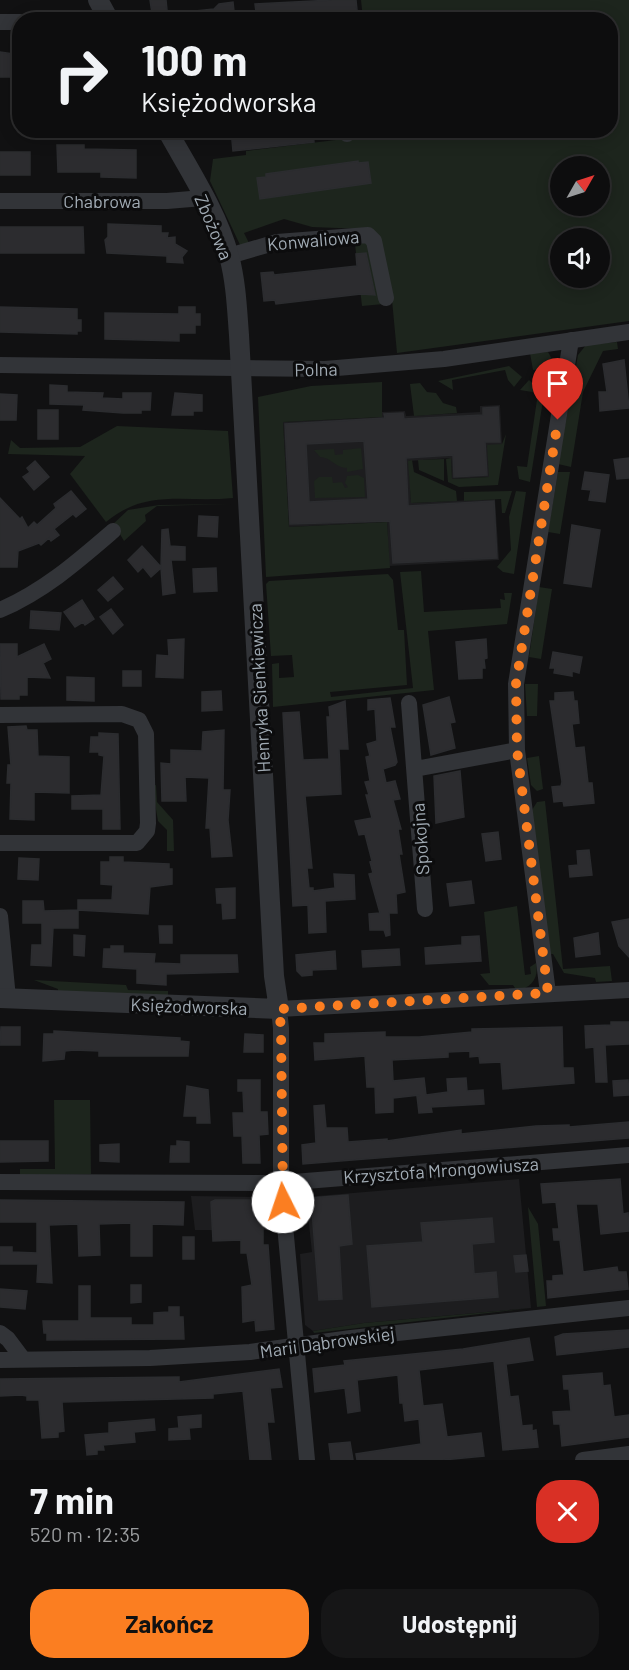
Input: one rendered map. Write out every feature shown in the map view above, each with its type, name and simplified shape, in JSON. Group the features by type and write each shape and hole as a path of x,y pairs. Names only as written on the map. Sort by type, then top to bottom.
{"street":[{"name":"Zbożowa","path":"171,138 203,198 229,256 239,335 240,367"},
{"name":"Chabrowa","path":"0,201 167,201 203,198"},
{"name":"Konwaliowa","path":"229,256 258,245 277,242 368,235 374,241 386,298"},
{"name":"Polna","path":"0,365 172,369 240,367 325,369 388,365 629,332"},
{"path":"548,993 517,750 516,684 571,340"},
{"name":"Henryka Sienkiewicza","path":"240,367 274,976 279,1009"},
{"path":"0,610 64,574 113,531"},
{"name":"Spokojna","path":"409,703 425,909"},
{"path":"0,715 122,714 139,720 146,734 148,822 147,831 137,843 0,843"},
{"path":"415,769 517,750"},
{"path":"0,916 4,998"},
{"name":"Księżodworska","path":"4,998 279,1009 629,990"},
{"path":"279,1009 281,1183 307,1460"},
{"name":"Krzysztofa Mrongowiusza","path":"0,1182 281,1183 629,1155"},
{"name":"Marii Dąbrowskiej","path":"0,1360 150,1358 250,1353 629,1308"},
{"path":"0,1333 8,1339 23,1359"},
{"path":"582,1460 629,1454"}],"shaded area":[{"path":"361,0 629,0 629,321 397,353 392,300 363,229 312,227 284,219 244,233 249,243 241,247 210,181 213,159 246,155 246,151 352,138 618,138 618,12 362,12"},
{"path":"370,242 384,304 362,306 355,244"},
{"path":"617,342 618,349 603,351 583,392 571,467 558,464 578,355 586,345"},
{"path":"548,352 557,368 533,370 530,353"},
{"path":"509,366 522,377 514,387 508,380 505,370 452,380 453,390 438,381"},
{"path":"529,380 544,394 530,482 519,479 517,466 527,467 538,393 520,390"},
{"path":"382,382 382,417 283,422 289,527 387,522 390,568 266,577 258,397 311,386"},
{"path":"420,383 427,392 436,393 443,403 456,407 457,413 414,416 410,384"},
{"path":"500,405 502,444 489,477 452,479 451,458 409,461 411,503 495,499 499,560 389,566 387,522 289,527 283,422 382,417 382,412 405,411 406,416 480,412 480,406"},
{"path":"117,426 228,431 233,498 151,501 121,511 106,522 70,474 85,456 8,454 11,440 20,448 80,447"},
{"path":"506,434 498,485 459,487 448,482 446,459 451,458 452,479 489,477 487,445 502,444"},
{"path":"361,448 363,469 347,472 347,468 320,457 314,450 334,449 335,455 343,454 343,450"},
{"path":"444,459 444,481 419,470 418,460"},
{"path":"412,460 414,472 456,491 457,501 411,503 408,461"},
{"path":"558,472 570,472 560,534 548,532"},
{"path":"358,475 364,478 365,497 315,498 314,481 319,477 332,477 333,483 342,482 345,488 348,487 345,483 347,476"},
{"path":"512,491 505,513 502,513 501,499 464,501 464,492"},
{"path":"516,491 526,492 514,574 503,572 497,567 511,550 509,517"},
{"path":"232,504 157,506 145,515 146,521 124,541 117,529 111,526 128,510 159,505"},
{"path":"421,571 424,612 501,608 500,599 505,600 504,593 512,593 507,624 428,631 434,690 273,707 272,664 279,663 279,678 294,677 292,655 271,656 266,584 269,581 388,574 393,580 398,630 404,630 407,685 330,692 331,697 413,688 400,572"},
{"path":"539,587 552,589 541,659 529,657"},
{"path":"525,684 538,684 537,716 527,716"},
{"path":"539,756 543,789 537,791 531,785 527,758"},
{"path":"156,785 157,802 173,820 174,851 167,851 167,830 158,821 152,786"},
{"path":"545,801 563,969 610,966 612,981 596,982 595,978 564,973 553,954 548,954 532,810 537,802"},
{"path":"517,906 525,975 531,974 530,967 536,963 537,968 533,981 527,987 517,991 513,985 489,985 480,974 490,973 484,912"},
{"path":"34,980 126,985 128,990 168,991 168,995 58,996 58,989"},
{"path":"54,1100 90,1100 91,1174 116,1174 20,1175 20,1169 55,1169"},
{"path":"519,1179 531,1308 364,1323 313,1331 305,1325 300,1254 312,1252 306,1197"},
{"path":"191,1196 263,1197 270,1201 272,1230 195,1230"},
{"path":"528,1207 538,1224 546,1306 537,1307"},
{"path":"532,1308 314,1333 313,1331 364,1323"}],"building":[{"path":"150,0 166,0 167,12 152,12"},
{"path":"356,0 357,12 256,12 255,4"},
{"path":"233,2 234,12 186,12 214,9 219,4"},
{"path":"0,52 12,54 12,77 0,77"},
{"path":"232,138 314,138 314,142 233,151"},
{"path":"57,145 84,145 84,149 136,150 136,178 101,177 101,172 58,172"},
{"path":"0,152 30,152 30,175 0,175"},
{"path":"358,161 358,163 368,162 371,183 260,199 257,178 266,177 266,174"},
{"path":"108,224 161,226 161,233 168,233 167,238 175,237 175,244 187,251 182,257 183,263 167,262 167,256 107,253 105,240 108,237"},
{"path":"0,227 83,227 84,253 0,253"},
{"path":"366,253 375,295 361,294 276,304 275,300 264,301 261,273 273,272 274,275 357,266 356,254"},
{"path":"0,307 77,309 77,320 81,320 81,331 77,331 77,334 0,332"},
{"path":"179,307 195,307 195,314 200,314 200,325 195,325 195,333 179,333 179,341 105,339 105,313 179,314"},
{"path":"624,360 629,408 600,411 599,392 607,392 603,364"},
{"path":"50,385 67,386 67,392 103,393 102,398 123,399 123,393 151,393 150,410 141,410 141,413 123,413 83,410 84,405 50,404"},
{"path":"175,393 202,395 202,411 193,411 193,415 172,415"},
{"path":"0,394 17,395 16,420 0,420"},
{"path":"498,407 500,442 485,442 487,475 454,477 453,455 406,458 408,506 494,501 497,558 393,563 390,521 290,524 285,424 385,418 384,414 403,413 404,419 483,415 483,408","holes":["364,441 368,499 309,502 306,444"]},
{"path":"38,410 58,410 58,439 38,439"},
{"path":"629,458 629,478 617,479 614,460"},
{"path":"35,461 49,477 34,490 23,477 30,472 27,468"},
{"path":"585,472 609,475 605,502 589,500 591,490 582,489"},
{"path":"71,491 86,509 76,517 73,514 54,529 59,535 51,541 49,538 41,545 39,543 18,551 17,567 0,567 0,498 20,519 22,517 28,528 34,522 37,525 56,508 54,504"},
{"path":"199,516 218,517 217,537 198,536"},
{"path":"572,525 600,530 591,587 564,583"},
{"path":"168,529 170,546 185,547 185,560 171,560 175,593 163,595 161,568 151,577 143,567 138,572 128,560 142,546 161,567 162,530"},
{"path":"216,568 217,591 194,592 193,569"},
{"path":"113,577 123,589 108,601 98,590"},
{"path":"82,600 94,619 85,625 83,622 75,627 64,612"},
{"path":"111,609 123,625 113,634 100,617"},
{"path":"31,611 61,613 59,630 30,628"},
{"path":"184,639 183,678 156,677 157,655 169,656 168,640"},
{"path":"486,639 487,658 484,659 485,668 482,668 482,678 459,679 456,642"},
{"path":"0,644 17,644 17,657 44,644 51,659 43,663 50,678 27,677 27,695 19,695 19,699 1,699"},
{"path":"553,652 582,657 579,673 572,671 572,676 554,673 555,668 550,668"},
{"path":"123,671 141,671 141,686 123,686"},
{"path":"67,677 94,678 94,701 67,700"},
{"path":"221,691 222,710 202,711 202,692"},
{"path":"573,692 574,701 577,701 579,723 572,724 575,748 584,747 588,783 592,783 594,803 564,806 563,801 554,802 552,787 561,786 562,782 550,701 555,701 555,693"},
{"path":"449,697 455,722 450,723 455,748 431,755 423,705"},
{"path":"390,698 395,727 390,727 397,762 383,769 386,783 395,781 400,799 393,800 401,829 398,829 402,854 399,854 405,892 396,894 397,913 389,913 390,935 386,936 384,930 370,930 369,914 380,913 369,874 373,873 370,862 372,861 365,834 359,835 355,821 372,818 366,795 369,795 365,782 370,781 366,757 370,756 367,744 377,741 375,709 368,710 368,700"},
{"path":"345,701 348,749 339,749 341,794 305,796 312,868 307,868 309,888 313,888 313,891 335,888 334,874 354,875 355,899 325,901 326,932 309,933 308,905 293,906 283,713 299,712 303,760 329,759 327,717 330,717 329,707"},
{"path":"26,726 27,730 37,730 38,756 69,757 69,793 34,792 34,820 10,819 11,783 7,783 8,765 11,765 8,727"},
{"path":"224,730 223,790 230,790 228,820 232,856 212,857 210,828 206,828 209,778 185,777 186,801 162,801 161,763 171,764 171,750 202,751 203,732"},
{"path":"99,733 118,734 120,829 103,829 103,809 72,809 72,796 101,795 104,756 99,755 99,752 90,752 91,737 99,737"},
{"path":"460,771 464,817 436,823 434,776"},
{"path":"498,832 501,859 486,861 482,834"},
{"path":"589,850 592,875 570,877 569,866 578,865 577,851"},
{"path":"110,857 123,857 123,862 169,864 169,869 172,869 172,884 150,887 148,914 78,910 78,900 112,900 113,885 101,884 101,862 110,862"},
{"path":"19,858 39,859 38,880 18,879"},
{"path":"471,881 474,903 450,906 447,884"},
{"path":"235,888 235,918 223,919 222,903 217,903 216,889"},
{"path":"23,901 43,901 44,911 78,910 78,928 53,928 51,966 31,965 32,945 42,945 42,923 23,923"},
{"path":"629,919 629,957 619,946 612,922"},
{"path":"159,926 172,926 172,943 160,943"},
{"path":"598,933 600,954 576,957 574,938"},
{"path":"74,935 85,936 84,956 74,955"},
{"path":"479,936 481,961 426,964 425,948 462,945 462,937"},
{"path":"111,946 123,946 123,953 155,954 154,963 181,964 181,955 237,955 238,972 166,974 166,985 137,983 137,969 103,967 104,949 111,949"},
{"path":"399,949 400,965 363,967 362,951"},
{"path":"335,951 336,969 312,970 312,975 302,976 297,971 296,955"},
{"path":"611,1022 629,1022 629,1044 605,1045 607,1082 596,1082 594,1047 586,1048 585,1026 611,1025"},
{"path":"1,1027 20,1027 20,1045 0,1045"},
{"path":"562,1027 563,1068 573,1068 574,1083 503,1089 501,1062 480,1063 479,1056 470,1057 470,1051 448,1052 448,1057 392,1060 393,1081 424,1078 426,1095 448,1092 447,1079 466,1078 467,1091 483,1090 484,1104 431,1107 432,1112 419,1113 417,1096 420,1095 393,1098 393,1112 376,1113 375,1087 367,1087 365,1056 315,1060 314,1043 325,1043 325,1034 385,1032 385,1037 419,1037 472,1032 472,1029"},
{"path":"54,1031 180,1038 180,1041 189,1042 188,1056 99,1056 99,1051 74,1050 65,1051 64,1059 43,1061 44,1034 54,1034"},
{"path":"245,1034 263,1035 263,1052 244,1052"},
{"path":"238,1080 260,1080 260,1112 267,1112 268,1134 259,1135 260,1163 243,1163 242,1136 234,1136 233,1113 244,1113 243,1091 238,1091"},
{"path":"628,1080 629,1095 614,1096 613,1081"},
{"path":"187,1086 208,1090 210,1123 197,1123 197,1116 184,1116"},
{"path":"324,1105 326,1128 347,1128 348,1142 387,1139 387,1141 461,1130 461,1134 536,1126 569,1125 569,1127 629,1122 629,1138 303,1164 302,1145 316,1143 314,1106"},
{"path":"0,1141 48,1141 48,1161 0,1162"},
{"path":"177,1141 189,1142 189,1162 170,1162 171,1146 177,1146"},
{"path":"119,1144 119,1162 100,1161 100,1145"},
{"path":"620,1179 623,1214 628,1213 629,1231 601,1234 598,1204 576,1204 583,1272 617,1267 618,1272 626,1272 628,1289 548,1298 547,1281 553,1281 553,1276 564,1275 560,1240 554,1240 553,1229 559,1229 556,1202 543,1203 541,1184"},
{"path":"348,1195 352,1244 339,1246 342,1299 319,1300 311,1198"},
{"path":"0,1200 184,1202 183,1225 152,1224 152,1256 131,1256 131,1223 99,1224 100,1255 79,1256 78,1224 49,1225 52,1283 37,1282 38,1264 0,1264 0,1247 12,1247 12,1252 37,1253 37,1222 0,1222"},
{"path":"215,1200 253,1200 253,1205 263,1206 263,1245 268,1245 274,1329 256,1331 255,1320 243,1322 242,1287 252,1285 247,1253 241,1253 241,1240 213,1241 211,1202"},
{"path":"492,1218 494,1242 472,1244 474,1274 496,1272 498,1297 372,1307 367,1246 423,1242 421,1223"},
{"path":"183,1237 194,1237 194,1259 183,1259"},
{"path":"526,1255 528,1271 516,1272 514,1256"},
{"path":"131,1285 141,1285 141,1302 131,1303"},
{"path":"79,1286 90,1286 90,1318 131,1318 131,1325 154,1325 154,1313 169,1312 169,1307 179,1307 179,1317 183,1317 184,1339 47,1340 43,1321 79,1321"},
{"path":"0,1289 27,1291 25,1309 0,1307"},
{"path":"629,1330 629,1347 557,1355 555,1337 563,1334"},
{"path":"529,1338 533,1360 506,1364 510,1397 518,1396 522,1426 532,1425 532,1431 536,1430 538,1447 503,1450 494,1361 419,1370 423,1406 442,1404 447,1437 481,1433 484,1456 443,1460 357,1460 356,1454 421,1444 419,1419 405,1421 403,1403 400,1403 398,1375 357,1380 360,1411 348,1413 345,1388 315,1392 313,1369 345,1365 344,1361 463,1349"},
{"path":"279,1369 282,1387 270,1388 274,1422 267,1422 271,1460 250,1460 243,1391 213,1394 213,1398 62,1402 64,1431 58,1432 58,1437 42,1438 39,1400 27,1400 27,1396 21,1395 0,1396 0,1379 179,1377 179,1382"},
{"path":"602,1373 603,1386 610,1385 614,1417 629,1415 629,1437 562,1446 560,1424 554,1424 553,1412 571,1411 569,1389 564,1389 563,1376"},
{"path":"201,1415 201,1427 189,1428 190,1439 169,1440 169,1429 179,1428 178,1417"},
{"path":"154,1419 155,1430 134,1432 135,1442 103,1445 104,1450 97,1450 97,1454 87,1455 85,1435 109,1433 109,1423"},
{"path":"350,1442 353,1460 331,1460 329,1444"}],"route":[{"path":"283,1202 279,1009 548,993 517,750 516,684 558,420"}]}
